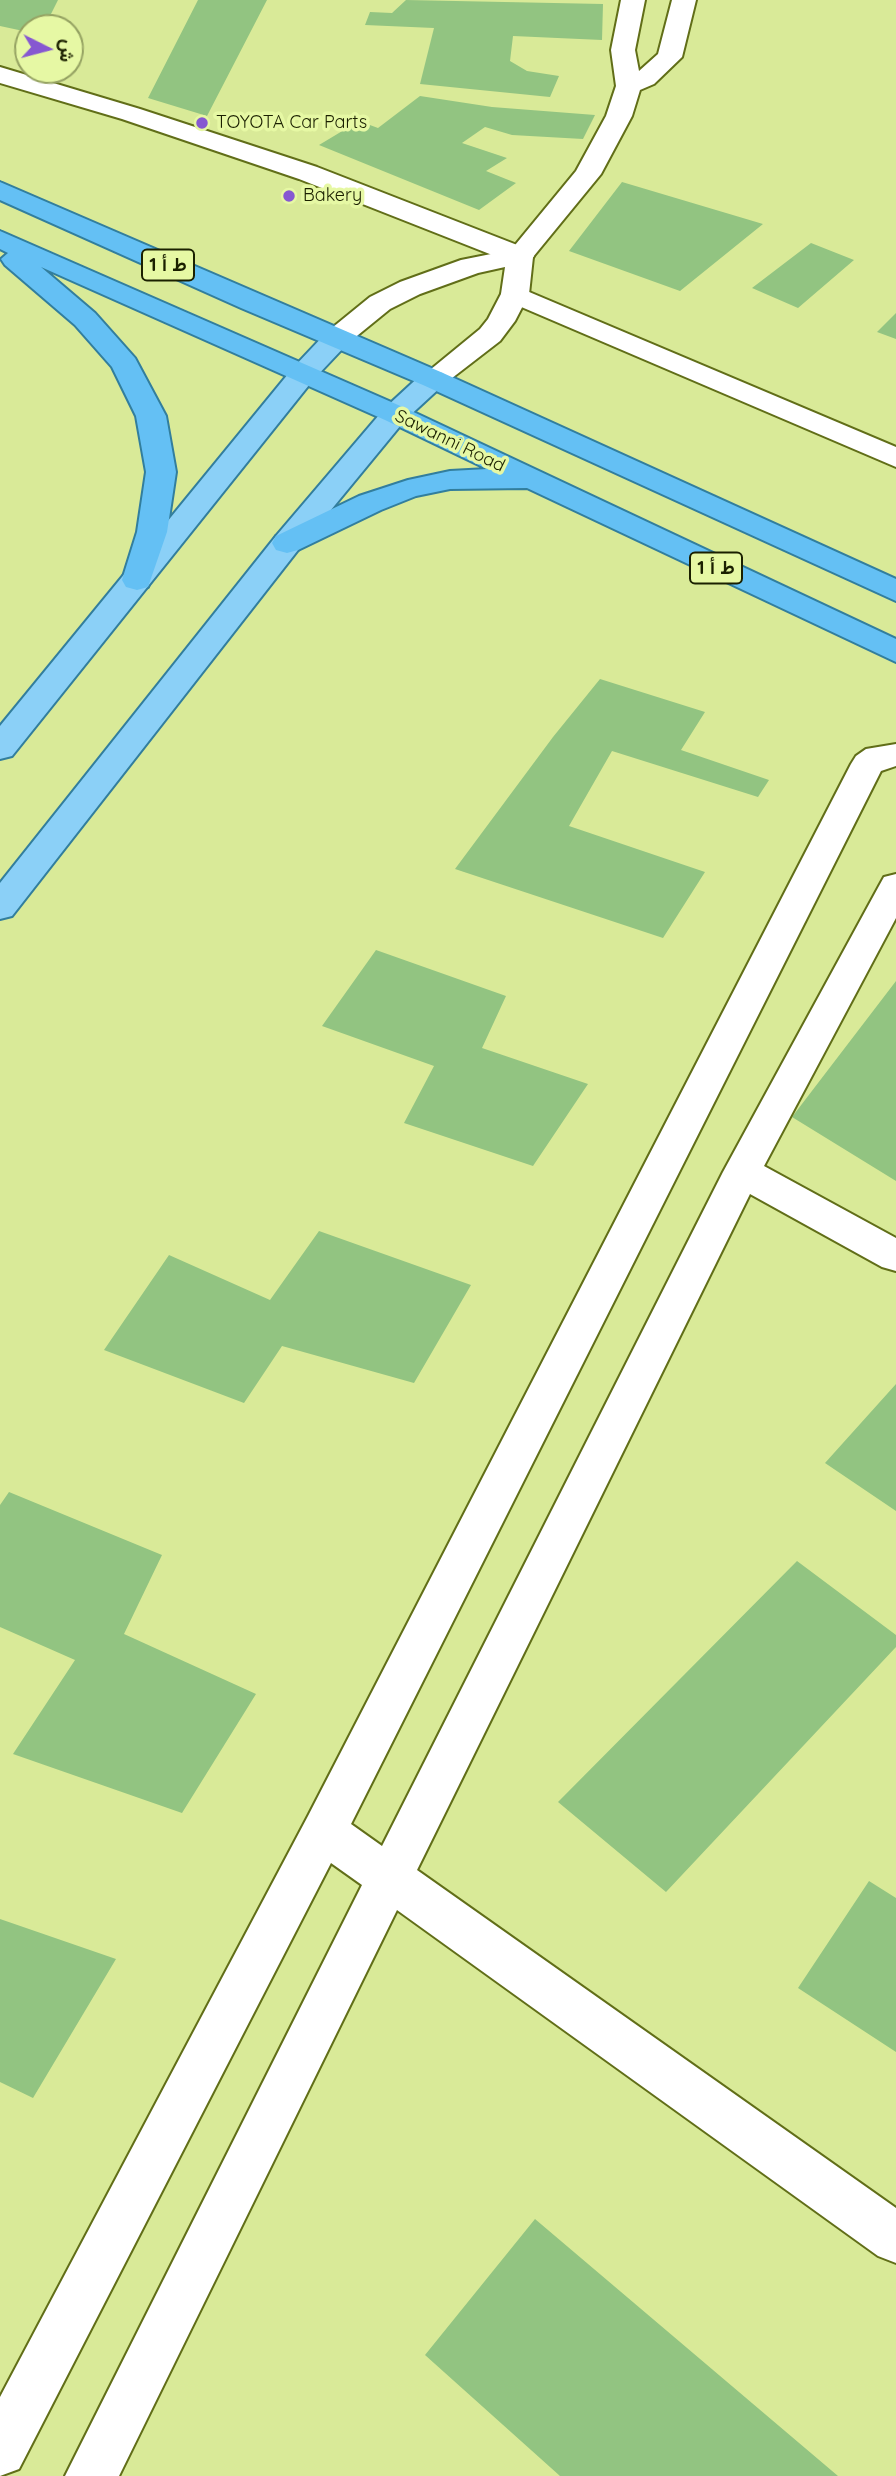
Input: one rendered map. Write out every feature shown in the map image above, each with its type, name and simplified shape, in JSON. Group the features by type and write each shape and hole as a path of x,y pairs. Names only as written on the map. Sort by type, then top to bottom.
{"highway":[{"name":"ط أ 1","path":"0,190 251,302 433,379 896,591"},
{"name":"Sawanni Road","path":"0,239 395,414 896,652"},
{"path":"0,247 85,319 125,364 151,415 161,472 152,532 136,580"},
{"path":"287,543 370,503 408,489 450,481 493,478 536,483"}],"main road":[{"path":"0,748 303,373 337,338"},
{"path":"0,907 287,543 395,414 433,379"}],"street":[{"path":"433,379 490,335 501,321 514,294 520,256 588,174 619,116 629,86 623,50 632,0"},
{"path":"629,86 645,79 670,57 684,0"},
{"path":"0,75 131,114 308,173 520,256"},
{"path":"337,338 380,303 410,288 471,266 520,256"},
{"path":"514,294 896,458"},
{"path":"0,2450 324,1831 868,764 878,757 896,755"},
{"path":"92,2476 742,1172 896,886"},
{"path":"742,1172 896,1256"},
{"path":"324,1831 896,2238"}],"building":[{"path":"0,0 58,0 51,14 14,14 14,29 0,26"},
{"path":"198,0 267,0 207,116 148,98"},
{"path":"406,0 603,4 602,40 513,36 510,61 527,71 559,76 550,97 420,84 434,28 365,25 370,12 392,13"},
{"path":"420,96 492,107 595,115 583,139 512,135 485,127 462,143 507,158 486,171 516,183 479,210 319,145 359,121 378,128"},
{"path":"622,182 763,224 680,291 569,251"},
{"path":"811,243 854,260 798,308 752,288"},
{"path":"896,313 896,339 877,332"},
{"path":"600,679 705,712 681,750 769,780 758,797 612,751 569,826 705,872 663,938 455,869 553,737"},
{"path":"376,950 506,996 482,1048 588,1084 533,1166 404,1123 434,1066 322,1026"},
{"path":"896,981 896,1181 792,1117"},
{"path":"319,1231 471,1285 414,1383 282,1346 244,1403 104,1350 169,1255 270,1300"},
{"path":"896,1384 896,1511 825,1463"},
{"path":"9,1492 162,1555 124,1634 256,1694 182,1813 13,1754 75,1660 0,1627 0,1505"},
{"path":"797,1561 896,1635 896,1647 666,1892 558,1802"},
{"path":"869,1881 896,1898 896,2052 798,1988"},
{"path":"0,1919 116,1959 33,2098 0,2082"},
{"path":"535,2219 838,2476 560,2476 425,2355"}],"place":[{"name":"TOYOTA Car Parts","path":"202,123"},
{"name":"Bakery","path":"289,196"}]}
